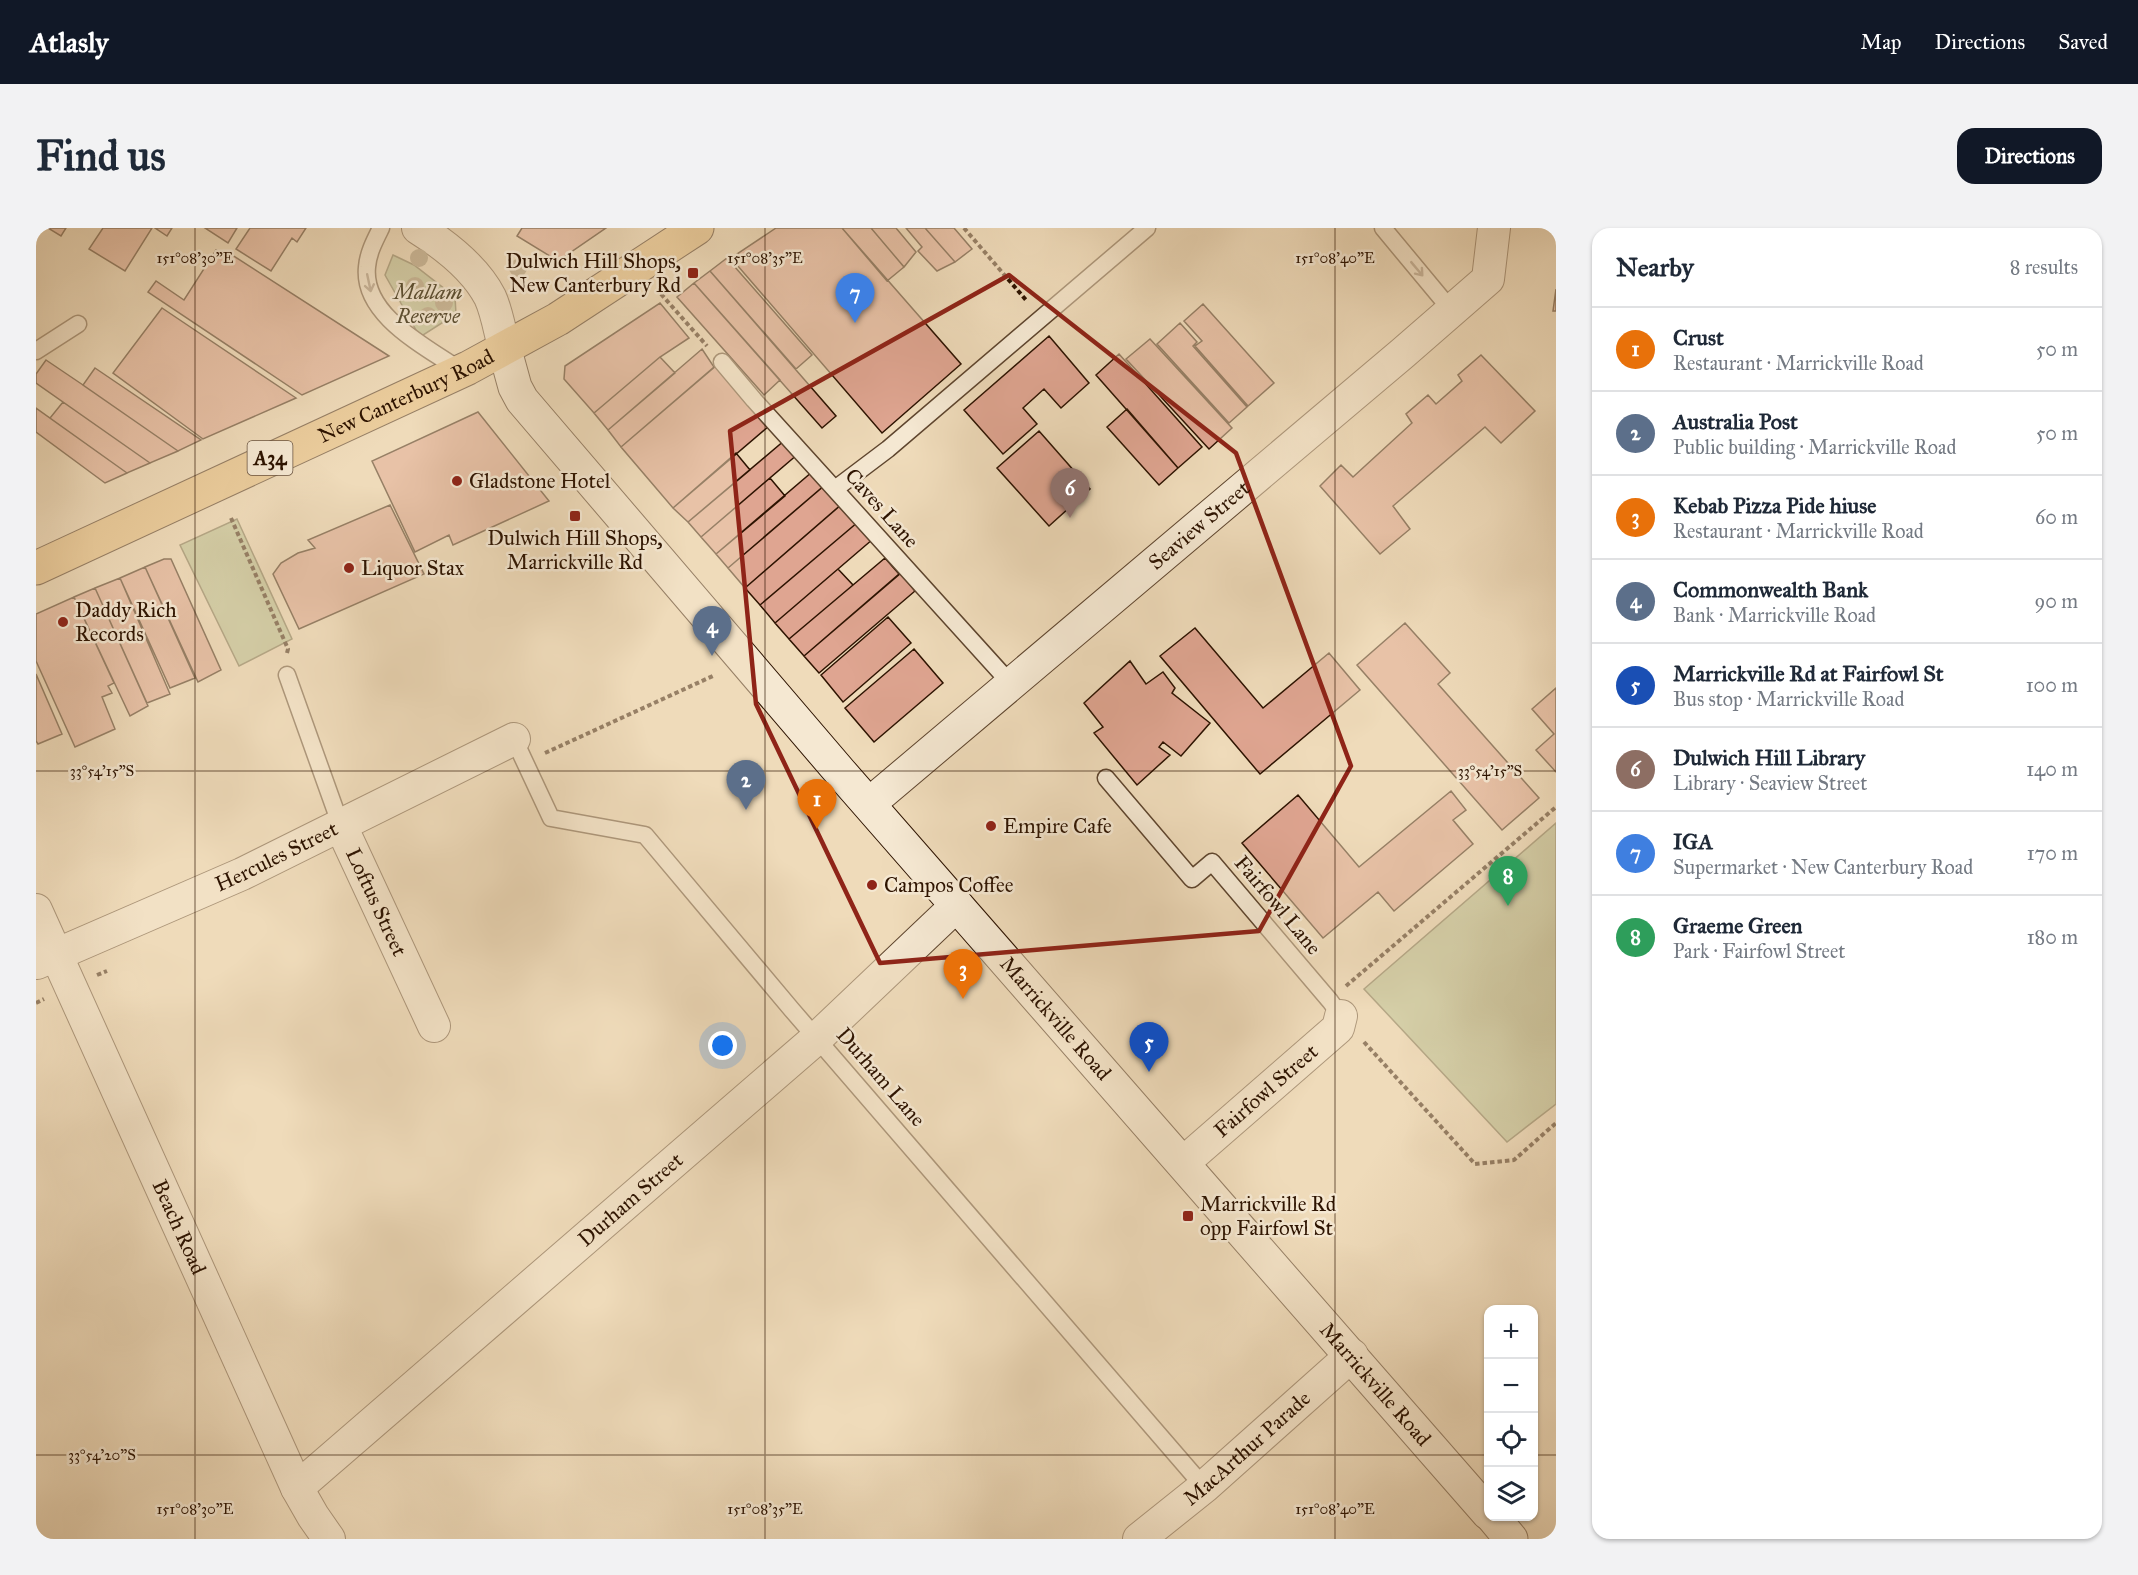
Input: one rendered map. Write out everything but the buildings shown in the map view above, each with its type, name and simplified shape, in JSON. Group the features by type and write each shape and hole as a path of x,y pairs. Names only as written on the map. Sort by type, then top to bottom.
{"highway":[{"name":"New Canterbury Road","path":"36,568 461,371 558,319 697,228"}],"main road":[{"name":"Marrickville Road","path":"504,348 515,387 522,400 869,804 1484,1507"},
{"path":"1496,1521 1511,1539"}],"street":[{"path":"418,228 453,252 473,273 490,297 504,348"},
{"name":"Seaview Street","path":"869,804 1488,279 1494,228"},
{"name":"Hercules Street","path":"45,959 242,874 341,826 520,751"},
{"name":"Loftus Street","path":"341,826 434,1026"},
{"name":"Durham Street","path":"297,1488 817,1038 957,905"},
{"name":"Beach Road","path":"36,910 45,959 297,1488 329,1539"},
{"name":"Fairfowl Street","path":"1183,1162 1338,1028 1335,1009"},
{"name":"MacArthur Parade","path":"1139,1539 1204,1487 1352,1355"}],"lane":[{"path":"381,228 370,252 367,267 367,282 372,296 393,323 461,371"},
{"path":"835,489 888,449 1147,228"},
{"path":"1383,228 1452,310"},
{"path":"36,351 78,324"},
{"name":"Caves Lane","path":"722,362 1011,684"},
{"name":"Loftus Street","path":"287,675 341,826"},
{"name":"Durham Lane","path":"520,751 551,819 645,835 1204,1487"},
{"name":"Fairfowl Lane","path":"1106,778 1192,879 1212,862 1335,1009"}],"path":[{"path":"964,228 1041,318"},
{"path":"661,294 699,337"},
{"path":"231,518 288,649 287,675"},
{"path":"520,751 721,672"},
{"path":"1556,807 1335,1009 1475,1164 1514,1160 1556,1123"}],"highlighted area":[{"path":"1009,275 1236,453 1351,766 1259,931 880,963 756,704 730,431"}],"green space":[{"name":"Mallam Reserve","path":"393,255 414,265 455,297 456,314 420,337 385,275"},
{"path":"237,519 292,639 239,666 180,545"},
{"path":"1556,823 1556,1104 1507,1142 1364,989"}],"place":[{"name":"Dulwich Hill Shops, New Canterbury Rd","path":"693,273"},
{"name":"IGA","path":"855,323"},
{"name":"Gladstone Hotel","path":"457,481"},
{"name":"Dulwich Hill Shops, Marrickville Rd","path":"575,516"},
{"name":"Dulwich Hill Library","path":"1070,518"},
{"name":"Liquor Stax","path":"349,568"},
{"name":"Daddy Rich Records","path":"63,622"},
{"name":"Commonwealth Bank","path":"712,656"},
{"name":"Australia Post","path":"746,810"},
{"name":"Empire Cafe","path":"991,826"},
{"name":"Crust","path":"817,829"},
{"name":"Campos Coffee","path":"872,885"},
{"name":"Graeme Green","path":"1508,906"},
{"name":"Kebab Pizza Pide hiuse","path":"963,999"},
{"name":"Marrickville Rd at Fairfowl St","path":"1149,1072"},
{"name":"Marrickville Rd opp Fairfowl St","path":"1188,1216"}]}
